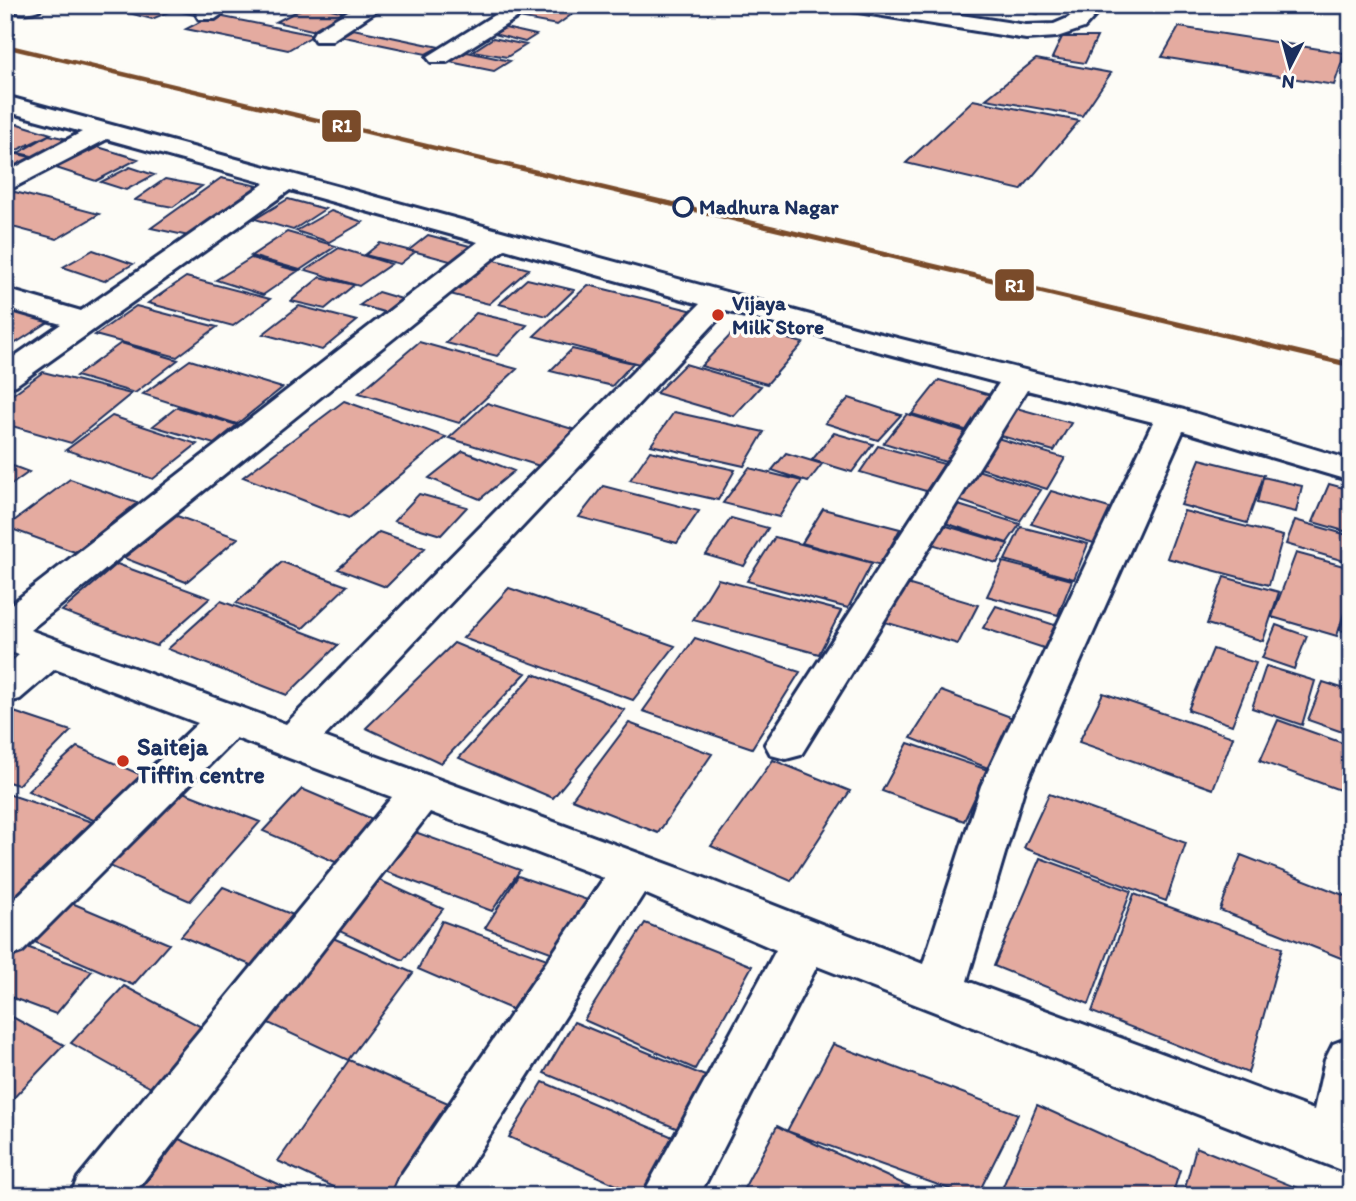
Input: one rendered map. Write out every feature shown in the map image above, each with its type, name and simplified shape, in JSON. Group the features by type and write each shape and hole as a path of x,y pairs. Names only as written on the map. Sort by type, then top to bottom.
{"street":[{"path":"12,5 35,5"},
{"path":"323,36 374,5"},
{"path":"439,57 526,5"},
{"path":"852,5 1026,32 1057,30 1076,23 1094,5"},
{"path":"5,103 720,300 1172,417 1351,471"},
{"path":"5,184 105,130"},
{"path":"5,378 287,180"},
{"path":"5,629 500,239"},
{"path":"5,298 83,321"},
{"path":"292,744 720,300"},
{"path":"786,744 1018,378"},
{"path":"939,991 1003,786 1172,417"},
{"path":"5,635 634,871 806,941 1342,1146 1351,1060"},
{"path":"5,689 49,652"},
{"path":"5,938 228,720"},
{"path":"98,1196 421,792"},
{"path":"418,1196 634,871"},
{"path":"670,1196 806,941"}],"building":[{"path":"107,5 134,5 121,11 102,8"},
{"path":"140,5 214,5 195,15 173,10 152,19 125,12"},
{"path":"244,5 296,5 282,13"},
{"path":"309,5 349,13 316,31 276,22"},
{"path":"473,5 509,5 499,11"},
{"path":"530,5 585,5 557,25 513,17"},
{"path":"985,5 1046,5 1038,14"},
{"path":"1316,5 1337,5 1337,13 1316,11"},
{"path":"213,15 314,35 288,50 186,29"},
{"path":"1179,27 1345,53 1334,85 1162,57"},
{"path":"505,28 536,35 525,42 494,34"},
{"path":"353,29 439,47 426,54 340,36"},
{"path":"1062,37 1097,37 1085,63 1052,58"},
{"path":"493,38 526,45 507,57 473,51"},
{"path":"467,52 510,61 494,71 450,62"},
{"path":"1036,59 1111,73 1082,116 986,99"},
{"path":"973,100 1079,121 1021,190 906,163"},
{"path":"18,124 51,134 15,151 5,148 5,130"},
{"path":"49,135 77,141 46,159 18,153"},
{"path":"98,147 138,159 96,181 56,168"},
{"path":"8,152 40,159 5,180 5,154"},
{"path":"130,167 154,175 126,190 101,182"},
{"path":"221,178 267,188 198,238 151,228"},
{"path":"165,179 202,186 173,207 135,200"},
{"path":"15,192 99,214 57,239 5,225 5,197"},
{"path":"288,199 325,209 293,230 255,219"},
{"path":"331,211 363,222 329,242 296,231"},
{"path":"287,232 336,246 300,270 251,256"},
{"path":"428,235 481,249 461,264 409,250"},
{"path":"380,243 415,252 400,264 365,255"},
{"path":"339,248 391,264 359,286 306,270"},
{"path":"93,250 133,264 104,281 63,267"},
{"path":"483,257 529,269 489,304 442,292"},
{"path":"251,258 298,271 263,295 216,280"},
{"path":"186,277 270,299 233,326 148,303"},
{"path":"320,277 354,285 325,309 291,301"},
{"path":"527,279 574,290 547,316 499,304"},
{"path":"588,285 694,311 643,365 534,336"},
{"path":"378,292 405,300 387,313 360,305"},
{"path":"5,304 58,316 11,346 5,344"},
{"path":"136,306 217,327 177,357 95,335"},
{"path":"299,306 357,321 322,350 263,334"},
{"path":"476,313 527,325 497,356 446,343"},
{"path":"739,326 803,343 767,384 701,366"},
{"path":"419,342 517,369 459,423 359,393"},
{"path":"121,343 178,360 135,393 76,376"},
{"path":"572,349 633,363 612,386 550,371"},
{"path":"190,360 282,388 237,424 143,394"},
{"path":"685,364 761,386 734,416 656,393"},
{"path":"43,372 131,394 71,443 5,424 5,400"},
{"path":"939,380 1001,398 975,433 912,414"},
{"path":"849,398 901,415 878,440 825,423"},
{"path":"344,401 446,437 349,518 243,477"},
{"path":"487,403 579,431 543,467 449,438"},
{"path":"1009,406 1071,423 1054,451 991,433"},
{"path":"177,407 237,425 214,444 153,426"},
{"path":"674,412 764,432 744,466 651,445"},
{"path":"907,414 970,433 949,463 884,443"},
{"path":"112,416 197,444 153,479 66,450"},
{"path":"834,433 873,444 852,472 812,460"},
{"path":"997,438 1065,458 1047,489 977,467"},
{"path":"878,446 944,464 926,491 860,472"},
{"path":"463,451 514,471 480,499 429,478"},
{"path":"650,451 735,470 718,500 630,480"},
{"path":"786,453 822,464 808,482 772,470"},
{"path":"1200,459 1264,475 1247,523 1181,505"},
{"path":"5,463 29,472 5,489"},
{"path":"749,468 802,481 779,517 723,503"},
{"path":"977,470 1041,490 1020,521 955,499"},
{"path":"1263,477 1302,486 1296,512 1257,503"},
{"path":"70,479 137,503 75,552 6,527"},
{"path":"1329,484 1351,490 1351,533 1313,522"},
{"path":"603,486 699,511 677,543 579,517"},
{"path":"1051,491 1123,512 1104,546 1031,524"},
{"path":"419,494 467,507 441,535 394,521"},
{"path":"955,504 1020,524 1007,543 942,522"},
{"path":"823,509 900,529 881,565 802,543"},
{"path":"1184,511 1283,536 1269,585 1167,558"},
{"path":"177,516 238,538 186,582 124,558"},
{"path":"731,518 768,528 744,566 706,555"},
{"path":"1295,520 1351,536 1351,563 1286,544"},
{"path":"940,524 1008,544 997,563 928,543"},
{"path":"1021,527 1088,544 1074,579 1005,560"},
{"path":"379,532 425,548 386,587 338,569"},
{"path":"775,537 872,563 848,608 747,581"},
{"path":"1296,553 1351,568 1351,590 1337,636 1272,617"},
{"path":"282,562 347,586 303,628 236,603"},
{"path":"1003,562 1072,580 1058,615 987,596"},
{"path":"117,564 210,598 156,646 62,611"},
{"path":"1224,577 1279,592 1263,641 1207,624"},
{"path":"718,579 841,611 819,654 693,620"},
{"path":"900,582 978,605 958,644 878,620"},
{"path":"509,588 675,646 633,700 463,638"},
{"path":"221,601 338,645 287,695 168,649"},
{"path":"1351,601 1351,633 1340,630"},
{"path":"996,606 1064,628 1053,651 983,628"},
{"path":"1276,625 1307,636 1294,669 1262,658"},
{"path":"695,638 800,672 752,748 643,711"},
{"path":"454,643 526,673 441,763 366,728"},
{"path":"1213,649 1256,663 1232,725 1188,710"},
{"path":"1266,666 1315,681 1302,725 1252,708"},
{"path":"534,674 625,710 553,798 459,758"},
{"path":"1323,682 1351,691 1351,735 1308,720"},
{"path":"941,691 1016,719 988,768 911,738"},
{"path":"1103,693 1233,737 1213,789 1079,742"},
{"path":"5,709 71,731 18,785 5,781"},
{"path":"1278,720 1351,746 1351,794 1260,761"},
{"path":"629,723 712,754 658,833 572,799"},
{"path":"908,743 988,770 964,821 882,791"},
{"path":"77,747 153,780 107,826 28,791"},
{"path":"773,760 850,791 791,881 711,846"},
{"path":"170,787 260,822 190,901 98,861"},
{"path":"302,789 377,821 340,864 263,831"},
{"path":"5,793 95,823 5,923"},
{"path":"1049,794 1186,843 1166,901 1024,848"},
{"path":"404,828 520,870 492,911 374,867"},
{"path":"1241,855 1351,898 1351,962 1220,910"},
{"path":"1040,858 1131,891 1089,1004 994,966"},
{"path":"518,876 599,904 567,958 485,928"},
{"path":"379,880 443,909 403,960 337,930"},
{"path":"223,887 306,920 265,971 181,936"},
{"path":"1134,894 1282,948 1248,1073 1092,1012"},
{"path":"60,898 169,944 133,985 23,937"},
{"path":"442,921 561,964 530,1017 418,969"},
{"path":"645,923 752,966 695,1069 584,1020"},
{"path":"333,938 413,973 348,1060 266,1022"},
{"path":"24,946 92,971 56,1014 5,995 5,968"},
{"path":"124,986 211,1032 162,1094 71,1043"},
{"path":"5,1013 64,1045 5,1107"},
{"path":"574,1022 710,1078 683,1131 544,1073"},
{"path":"833,1044 1018,1114 977,1196 969,1196 787,1131"},
{"path":"349,1060 455,1106 399,1196 353,1196 278,1161"},
{"path":"543,1082 680,1140 650,1196 641,1196 509,1137"},
{"path":"1037,1105 1180,1170 1172,1196 999,1196"},
{"path":"777,1126 787,1131 930,1196 740,1196"},
{"path":"179,1139 284,1187 278,1196 136,1196"},
{"path":"1196,1147 1317,1196 1183,1196"}],"transit line":[{"name":"R1","path":"5,46 1351,365"}],"place":[{"name":"Madhura Nagar","path":"683,207"},
{"name":"Vijaya Milk Store","path":"718,315"},
{"name":"Saiteja Tiffin centre","path":"123,761"}]}
